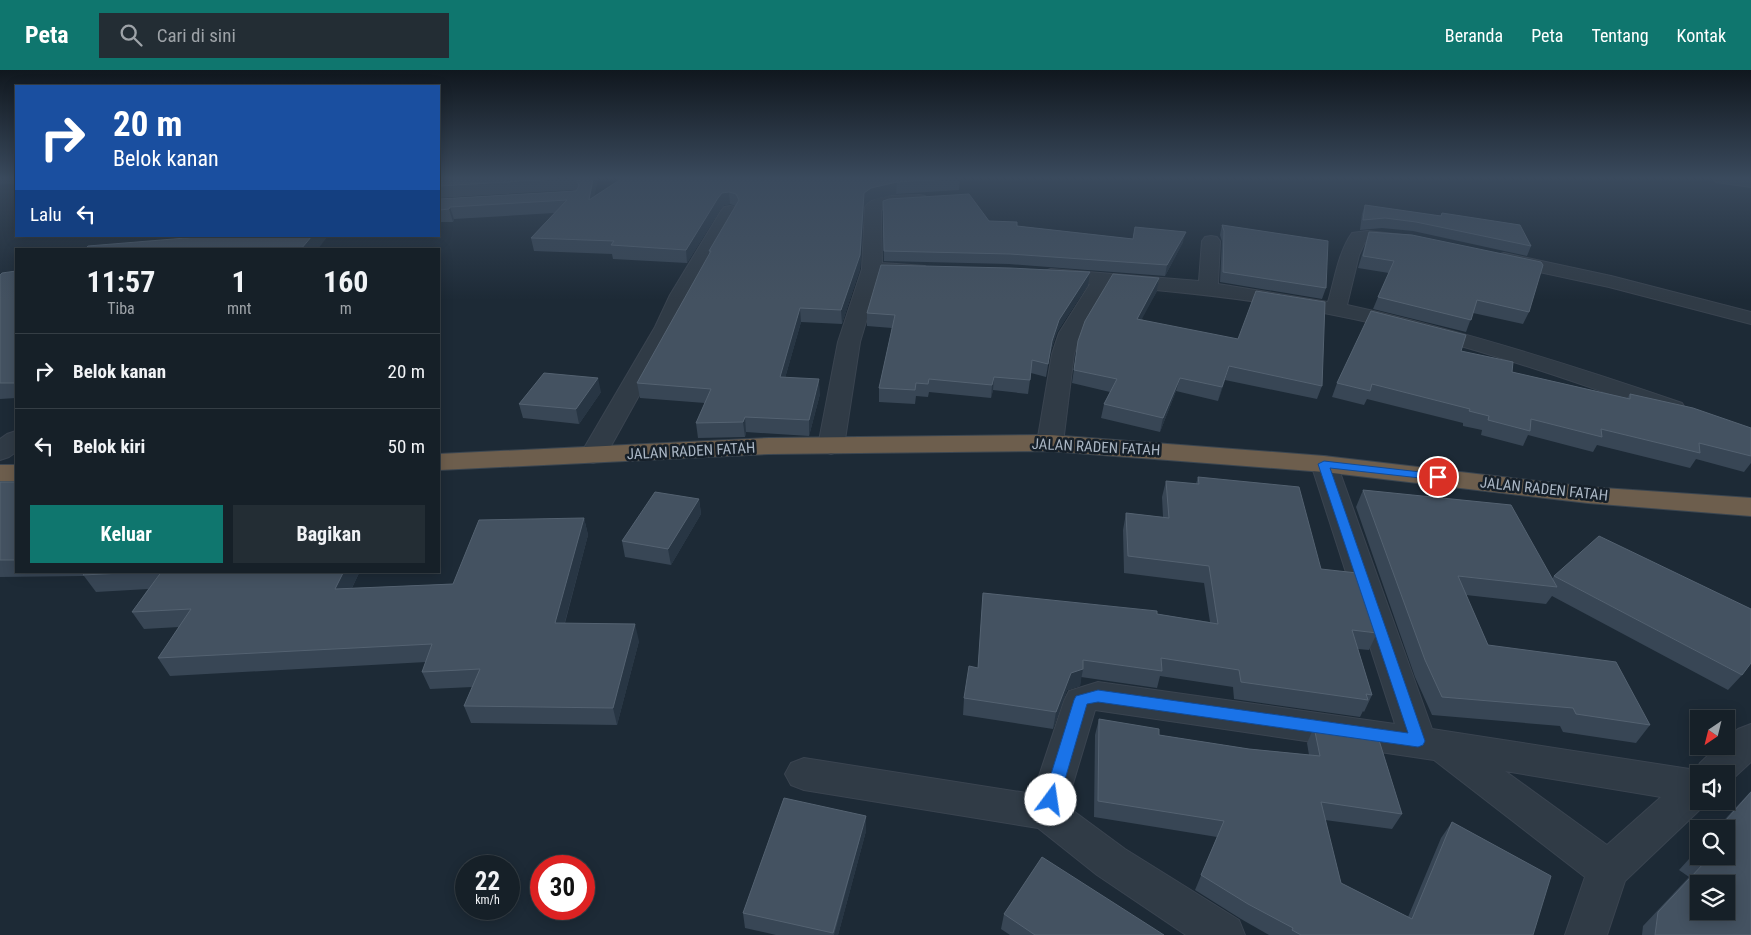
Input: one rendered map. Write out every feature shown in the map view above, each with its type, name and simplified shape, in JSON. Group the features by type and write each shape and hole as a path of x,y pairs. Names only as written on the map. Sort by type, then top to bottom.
{"highway":[{"name":"JALAN RADEN FATAH","path":"440,462 769,446 1050,443 1324,464 1588,495 1751,506"},
{"path":"0,474 15,473"}],"street":[{"path":"593,456 666,328 680,295 725,219"},
{"path":"831,446 849,342 872,269 873,219"},
{"path":"1336,309 1346,279 1350,256 1358,237 1390,238 1426,244"},
{"path":"1208,288 1211,241"},
{"path":"1483,255 1611,282 1751,318"},
{"path":"872,269 938,270"},
{"path":"1028,273 1208,288 1336,309 1505,352 1690,414"},
{"path":"1050,443 1063,354 1070,333 1104,278"},
{"path":"0,452 15,440"},
{"path":"1324,464 1430,743 1608,870"},
{"path":"1048,813 1053,787 1081,700 1088,697 1108,697 1430,743 1690,786"},
{"path":"1724,765 1751,739"},
{"path":"804,774 1048,813 1069,832 1092,848 1224,935"},
{"path":"1586,935 1608,870 1690,795"}],"building":[{"path":"549,219 705,219 686,250 611,245 614,241 531,238"},
{"path":"728,219 862,219 860,255 841,310 800,308 780,377 819,379 809,420 745,417 743,422 696,423 711,389 637,383 711,251 709,251"},
{"path":"883,219 988,219 989,221 1017,222 1017,226 1133,239 1135,227 1186,232 1167,265 1010,254 884,251"},
{"path":"1396,219 1483,219 1520,225 1531,246"},
{"path":"1222,225 1328,241 1326,288 1223,272 1224,231"},
{"path":"1369,232 1412,235 1541,262 1543,265 1529,312 1477,300 1471,320 1378,297 1394,261 1363,256"},
{"path":"198,237 311,237 302,248 86,248 88,246"},
{"path":"881,265 1090,272 1059,320 1052,341 1048,364 1032,360 1030,380 994,377 992,385 929,379 928,384 916,383 915,390 879,388 895,315 867,313"},
{"path":"15,271 15,383 0,383 0,275"},
{"path":"1113,274 1159,278 1137,319 1238,339 1256,291 1325,302 1322,386 1229,366 1222,387 1180,378 1163,418 1104,404 1117,379 1074,370 1078,341 1085,321"},
{"path":"1371,311 1466,335 1461,351 1513,362 1512,372 1630,399 1630,394 1693,408 1751,428 1751,456 1699,443 1700,453 1601,429 1602,437 1531,419 1530,431 1488,420 1489,416 1469,411 1470,409 1372,384 1370,391 1337,383"},
{"path":"544,373 598,378 576,409 519,404"},
{"path":"1198,477 1299,487 1321,569 1357,573 1377,633 1352,630 1372,695 1366,694 1368,700 1241,682 1239,670 1161,658 1162,671 1083,660 1083,669 1071,673 1056,712 964,698 969,666 978,668 983,593 1157,611 1157,614 1218,624 1209,566 1128,556 1126,513 1169,518 1166,481 1199,484"},
{"path":"0,482 15,482 15,560 0,560"},
{"path":"1363,490 1511,505 1557,587 1458,576 1488,645 1616,662 1650,725 1576,714 1573,708 1442,697 1425,660"},
{"path":"655,492 699,499 668,549 622,541"},
{"path":"584,518 555,623 635,624 613,708 464,706 480,669 422,672 432,644 158,658 191,609 132,612 161,573 343,573 335,589 453,584 479,520"},
{"path":"1599,536 1751,609 1751,663 1742,675 1554,576"},
{"path":"85,573 122,573 83,575"},
{"path":"1099,719 1159,729 1159,735 1249,749 1320,756 1314,727 1378,737 1402,814 1321,802 1341,883 1412,919 1452,822 1551,876 1533,935 1301,935 1292,930 1293,928 1248,904 1201,875 1224,821 1098,801"},
{"path":"1751,792 1751,935 1655,935 1658,912 1690,878 1690,920 1735,920 1735,875 1693,875 1702,865 1735,865 1735,820 1726,820"},
{"path":"784,798 866,816 833,933 743,913"},
{"path":"1042,857 1164,935 1035,935 1004,914"}],"route":[{"path":"1051,800 1053,787 1081,700 1088,697 1098,696 1418,741 1324,464 1438,477"}]}
